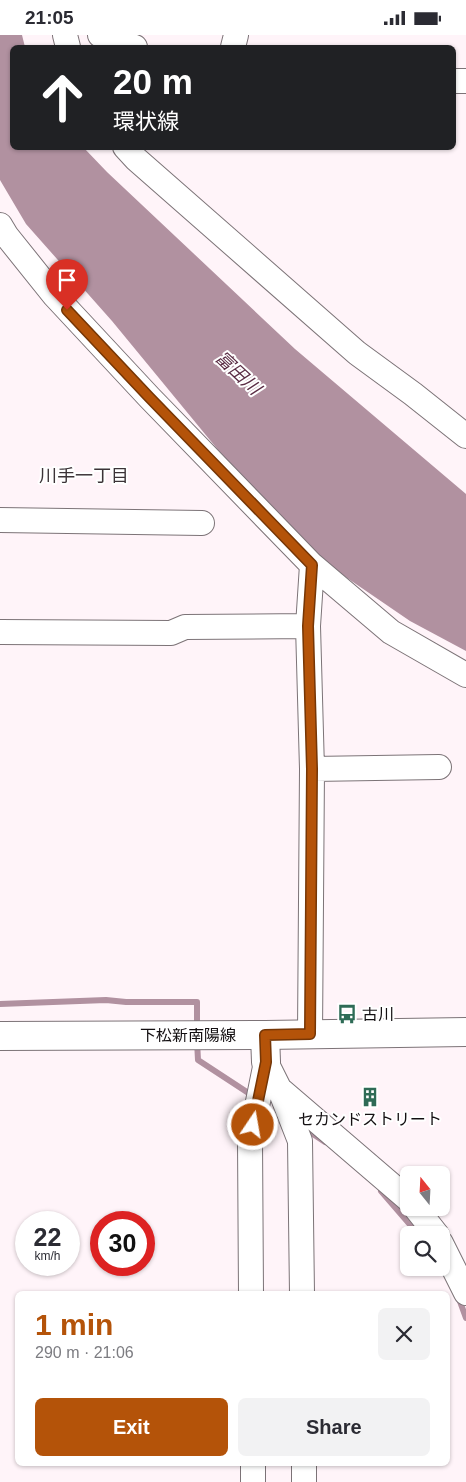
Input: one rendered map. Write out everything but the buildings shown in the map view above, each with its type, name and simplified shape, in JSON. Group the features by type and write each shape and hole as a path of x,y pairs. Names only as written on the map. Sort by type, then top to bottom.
{"main road":[{"name":"下松新南陽線","path":"0,1036 265,1035 466,1031"},
{"path":"265,1035 266,1062"}],"street":[{"path":"100,35 128,45"},
{"path":"128,150 357,353 466,436"},
{"path":"0,225 60,303 312,565 391,632 466,675"},
{"path":"0,520 202,523"},
{"path":"310,1034 312,769 308,626 312,565"},
{"path":"0,632 171,633 185,627 308,626"},
{"path":"312,769 439,767"},
{"path":"266,1062 280,1090 300,1141 302,1291"},
{"path":"251,1291 250,1141 266,1062"},
{"path":"280,1090 400,1193"},
{"path":"422,1216 430,1226"},
{"path":"450,1261 466,1293"},
{"path":"252,1466 253,1482"},
{"path":"304,1466 304,1482"}],"water":[{"name":"富田川","path":"0,35 22,35 24,45 10,45 10,150 86,150 295,349 466,494 466,651 410,621 293,541 112,321 26,224 0,180"}],"waterway":[{"path":"0,1004 106,1000 126,1002 197,1002 197,1028"},
{"path":"197,1041 198,1060 253,1096"},
{"path":"304,1128 325,1142"},
{"path":"381,1191 411,1226"},
{"path":"458,1296 466,1318"}],"place":[{"name":"古川","path":"347,1014"},
{"name":"セカンドストリート","path":"370,1097"}],"district":[{"name":"川手一丁目","path":"84,476"}],"route":[{"path":"67,310 312,565 308,626 312,769 310,1034 265,1035 266,1062 253,1125"}]}
